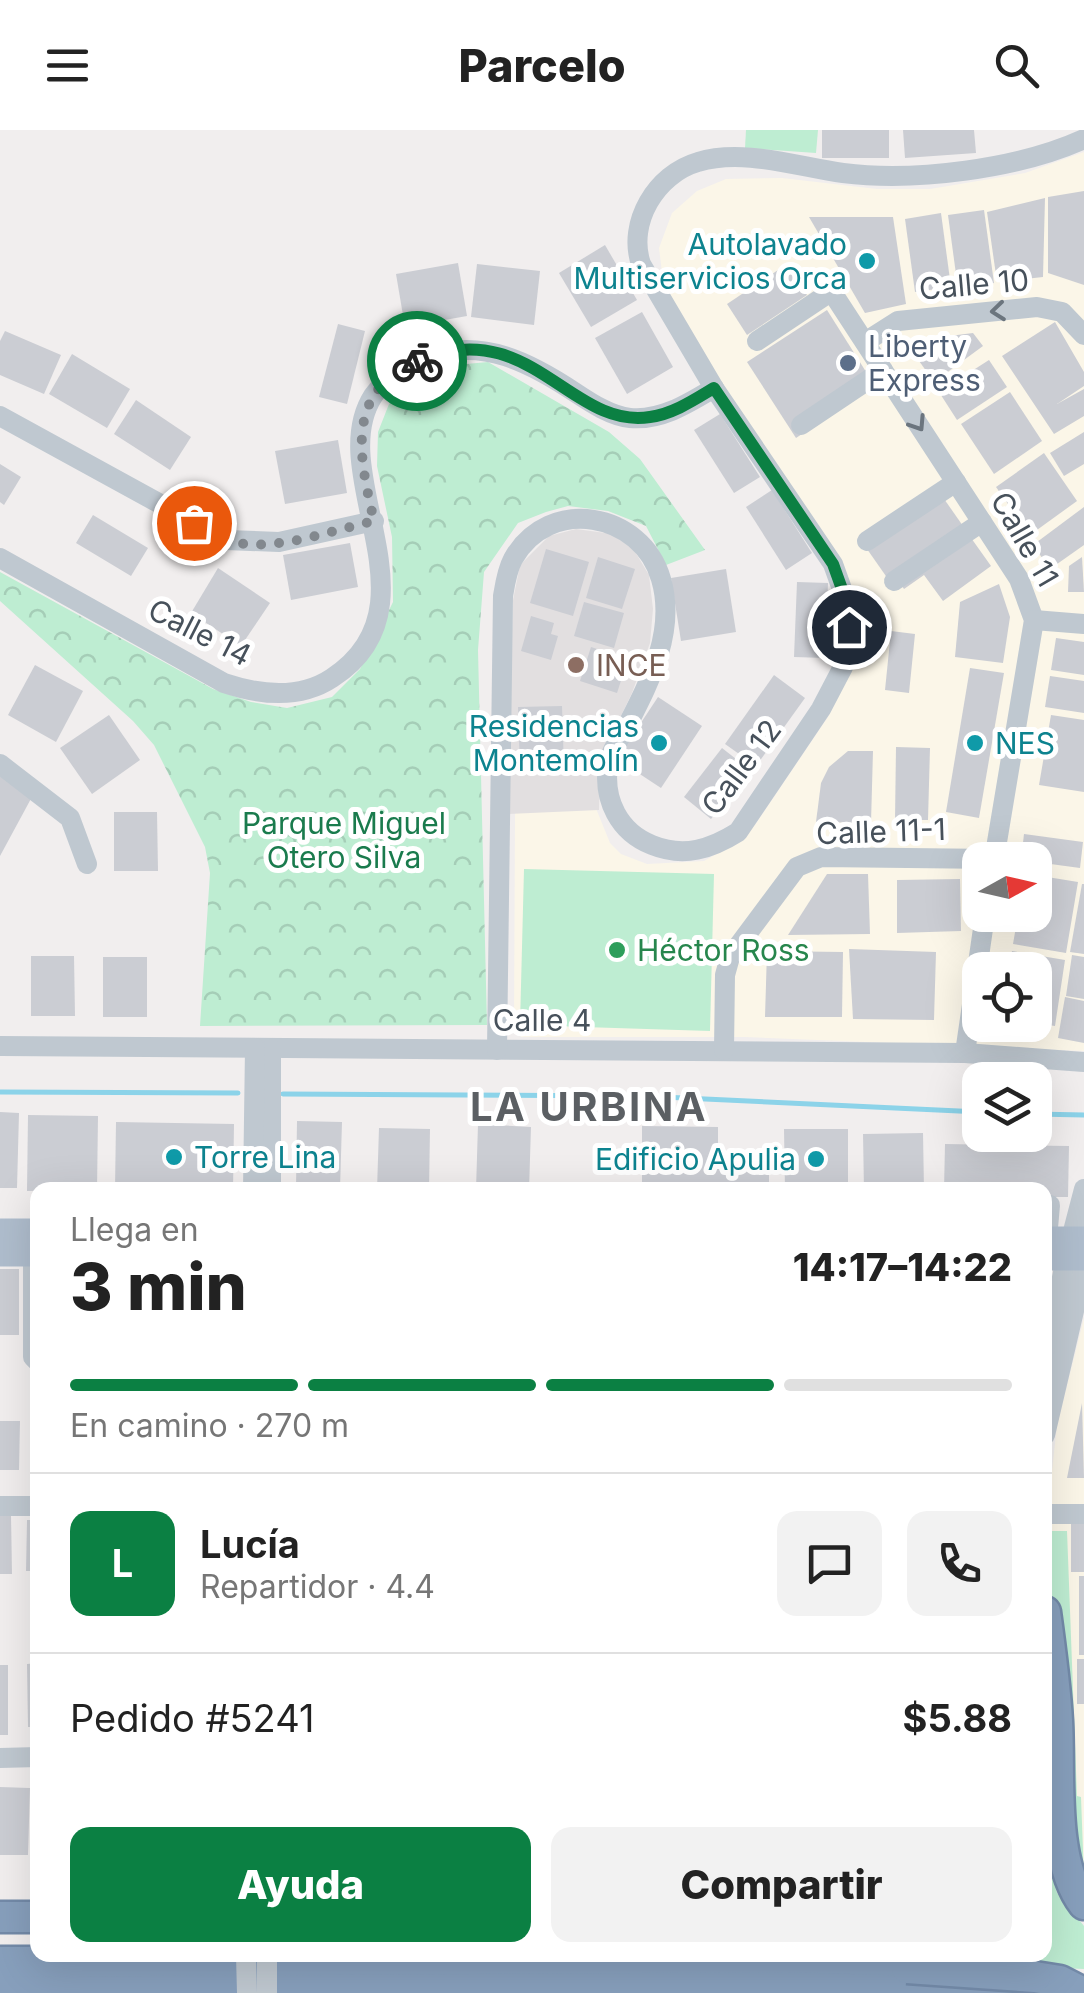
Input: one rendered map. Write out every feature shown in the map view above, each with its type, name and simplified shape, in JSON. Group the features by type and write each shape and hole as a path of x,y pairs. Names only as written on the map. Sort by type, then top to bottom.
{"highway":[{"path":"1052,1677 1062,1836 1069,1870 1084,1904"},
{"path":"0,1917 30,1917"},
{"path":"0,1962 30,1962"},
{"path":"842,1962 906,1980 978,1993"},
{"path":"988,1993 999,1962"},
{"path":"1001,1993 1025,1966"},
{"path":"0,1992 766,1988 906,1980 1025,1966 1084,1993"}],"main road":[{"path":"0,1231 30,1244"},
{"path":"0,1254 30,1248"}],"street":[{"name":"Calle 12","path":"496,1050 503,596 514,559 529,539 540,530 572,519 605,521 634,535 656,563 667,611 664,637 641,699 608,761 607,782 618,819 633,835 652,845 696,852 738,832 821,709 849,648 848,615 833,564 714,388 642,264 636,250 636,234 646,209 664,182 712,158 758,160 847,174 962,170 1038,156 1084,139"},
{"name":"Calle 11","path":"756,341 830,288 1026,592 1034,620 997,842"},
{"name":"Calle 10","path":"864,342 898,320 1037,307 1062,312 1084,335"},
{"name":"Calle 14","path":"0,558 224,683 253,691 309,691 336,676 357,657 367,641 380,597 380,562 360,462 360,440 374,396 389,379 442,352 483,350 505,354 546,373 612,414 629,418 662,414 714,388"},
{"path":"801,425 883,370"},
{"path":"0,416 226,540 279,542 374,521"},
{"path":"867,541 956,482"},
{"path":"894,581 982,522"},
{"path":"1034,620 1084,624"},
{"path":"0,764 70,818 87,864"},
{"name":"Calle 11-1","path":"724,1050 725,975 730,957 796,867 821,857 962,859"},
{"path":"965,1052 983,932"},
{"name":"Calle 4","path":"0,1046 965,1052 1084,1062"},
{"path":"254,1182 263,1048"},
{"path":"263,1048 271,1182"},
{"path":"1052,1323 1066,1250 1084,1189"},
{"path":"1052,1212 1066,1250 1052,1373"},
{"path":"0,1506 30,1506"},
{"path":"1052,1514 1084,1514"},
{"path":"0,1758 30,1757"},
{"path":"246,1962 247,1993"},
{"path":"267,1962 267,1993"}],"shaded area":[{"path":"1084,152 1084,1051 745,1037 521,1037 514,1023 516,614 601,743 593,801 610,843 621,854 647,864 704,861 738,842 755,825 828,717 842,689 841,560 664,288 659,248 672,213 697,191 726,179 782,178 877,189 930,189 1025,173"},
{"name":"INCE","path":"576,529 613,534 634,550 649,575 653,609 650,643 632,693 600,759 599,810 506,814 513,600 520,565 549,536"},
{"path":"1084,1318 1084,1899 1052,1544 1052,1471 1057,1425"}],"green space":[{"path":"746,130 818,130 816,153 745,148"},
{"name":"Parque Miguel Otero Silva","path":"488,362 609,432 640,459 705,550 666,565 646,526 608,511 568,506 518,523 484,572 478,650 487,1025 200,1026 210,873 205,847 154,745 133,721 0,601 0,572 213,689 251,702 287,708 332,697 360,669 393,602 392,537 377,466 378,432 389,404 415,379 444,366"},
{"name":"Héctor Ross","path":"524,869 714,874 710,1031 520,1025"},
{"path":"1052,1531 1067,1531 1084,1878 1071,1857 1052,1623"},
{"path":"1052,1866 1057,1893 1084,1926 1084,1969 1034,1967 1034,1962 1052,1962"}],"building":[{"path":"822,130 889,130 889,158 822,158"},
{"path":"903,130 974,130 976,153 905,158"},
{"path":"1084,191 1084,285 1048,273 1048,197"},
{"path":"1045,198 1043,277 997,282 987,212"},
{"path":"984,210 994,283 958,289 948,215"},
{"path":"941,213 951,287 915,292 905,219"},
{"name":"Autolavado Multiservicios Orca","path":"809,217 893,217 906,304 865,313"},
{"path":"605,245 637,300 591,327 559,273"},
{"path":"458,263 467,316 405,327 396,274"},
{"path":"477,264 540,271 534,325 471,317"},
{"path":"787,264 807,295 747,335 727,304"},
{"path":"827,310 875,386 796,438 747,362"},
{"path":"642,312 673,367 627,394 595,338"},
{"path":"1055,322 1084,372 1084,386 1057,404 1084,389 1084,416 1054,434 1002,356"},
{"path":"338,324 365,331 347,404 319,397"},
{"path":"5,331 61,355 44,394 0,375 0,341"},
{"path":"973,333 983,346 934,382 912,351 918,340"},
{"path":"72,354 130,389 107,428 49,394"},
{"path":"989,360 1007,387 957,420 939,392"},
{"path":"1010,392 1042,441 994,474 961,424"},
{"path":"136,400 191,437 170,470 114,434"},
{"path":"720,414 760,477 734,493 694,430"},
{"path":"1084,432 1084,464 1064,476 1050,453"},
{"path":"338,440 347,493 285,504 275,451"},
{"path":"1044,453 1077,501 1030,535 996,487"},
{"path":"0,464 21,477 4,505 0,502"},
{"path":"772,490 812,553 786,570 746,507"},
{"path":"942,496 963,526 888,579 867,549"},
{"path":"1084,507 1084,545 1050,569 1033,545"},
{"path":"93,515 148,548 131,576 76,543"},
{"path":"964,528 991,566 943,601 924,575 904,589 896,577"},
{"path":"350,543 358,587 291,600 283,555"},
{"path":"546,549 589,562 573,616 530,603"},
{"path":"598,557 635,569 622,609 586,598"},
{"path":"1082,557 1084,592 1068,592 1069,566"},
{"path":"218,568 270,603 241,646 191,613"},
{"path":"726,569 736,632 681,641 671,578"},
{"path":"797,582 828,583 825,658 794,657"},
{"path":"999,584 1010,617 1003,663 955,657 960,602"},
{"path":"584,602 624,613 614,648 574,636"},
{"path":"531,616 554,623 551,634 558,636 551,660 521,651"},
{"path":"891,631 915,634 909,693 885,690"},
{"path":"1056,638 1084,642 1084,675 1051,670"},
{"path":"591,647 628,659 617,693 580,681"},
{"path":"35,665 83,691 56,742 8,715"},
{"name":"NES","path":"970,668 1004,673 979,818 946,812"},
{"path":"774,675 805,698 756,766 725,744"},
{"path":"1050,676 1084,681 1084,713 1045,707"},
{"name":"Residencias Montemolín","path":"658,697 702,726 661,788 617,759"},
{"path":"562,706 564,767 520,769 518,707"},
{"path":"109,715 140,760 92,794 60,748"},
{"path":"1051,715 1084,720 1084,792 1039,785"},
{"path":"896,747 930,748 928,820 895,820"},
{"path":"722,748 750,770 711,819 684,797"},
{"path":"848,751 873,751 871,823 816,822 821,783 829,767"},
{"path":"0,776 33,795 0,856"},
{"path":"114,812 157,812 158,871 114,871"},
{"path":"1024,834 1083,842 1080,868 1052,864 1052,842 1023,842"},
{"path":"827,874 868,874 870,934 788,935"},
{"path":"1052,878 1078,882 1066,953 1013,944 1015,932 1052,932"},
{"path":"960,879 961,931 897,933 897,880"},
{"path":"1084,884 1084,954 1070,952"},
{"path":"849,949 936,952 934,1020 853,1019"},
{"path":"767,951 843,952 842,1017 765,1017"},
{"path":"1072,955 1084,957 1084,999 1066,996"},
{"path":"31,956 74,956 75,1016 31,1016"},
{"path":"103,957 147,957 147,1017 103,1017"},
{"path":"1052,958 1065,960 1055,1026 1052,1026"},
{"path":"1065,997 1084,1001 1084,1043 1058,1038"},
{"path":"0,1112 19,1113 17,1188 0,1188"},
{"path":"28,1115 98,1116 97,1182 30,1182 27,1191"},
{"path":"297,1121 342,1122 340,1182 296,1182"},
{"name":"Torre Lina","path":"116,1122 234,1124 233,1182 115,1182"},
{"path":"478,1124 531,1127 529,1182 476,1182"},
{"path":"642,1126 718,1127 718,1161 769,1161 769,1182 642,1182"},
{"path":"379,1128 430,1129 429,1182 377,1182"},
{"name":"Edificio Apulia","path":"784,1129 848,1129 848,1182 785,1182"},
{"path":"923,1133 924,1182 864,1182 863,1134"},
{"path":"945,1144 962,1144 962,1152 1052,1152 1052,1146 1069,1146 1068,1197 1052,1197 1052,1182 944,1182"},
{"path":"0,1269 19,1269 19,1335 0,1335"},
{"path":"1082,1403 1084,1478 1067,1478"},
{"path":"0,1421 20,1421 19,1470 0,1470"},
{"path":"0,1515 11,1515 12,1574 0,1574"},
{"path":"27,1520 30,1520 30,1571 26,1571"},
{"path":"1071,1522 1084,1522 1084,1572 1071,1572"},
{"path":"1079,1576 1084,1576 1084,1655 1079,1655"},
{"path":"1077,1659 1084,1659 1084,1704 1077,1704"},
{"path":"30,1664 30,1727 28,1727"},
{"path":"0,1665 8,1665 8,1735 0,1735"},
{"path":"0,1787 30,1788 28,1855 0,1855"}],"waterway":[{"path":"0,1092 238,1093"},
{"path":"283,1094 641,1096 962,1111"},
{"path":"1052,1114 1084,1115"}],"way so far":[{"path":"194,523 226,540 250,543 279,542 374,521 360,462 362,426 374,396 389,379 417,361"}],"place":[{"name":"Autolavado Multiservicios Orca","path":"867,261"},
{"name":"Liberty Express","path":"848,363"},
{"name":"INCE","path":"576,665"},
{"name":"Residencias Montemolín","path":"659,743"},
{"name":"NES","path":"975,743"},
{"name":"Héctor Ross","path":"617,950"},
{"name":"Torre Lina","path":"174,1157"},
{"name":"Edificio Apulia","path":"816,1159"}],"district":[{"name":"LA URBINA","path":"589,1106"}],"route":[{"path":"417,361 461,350 505,354 546,373 612,414 629,418 662,414 714,388 833,564 847,603 849,627"}]}
